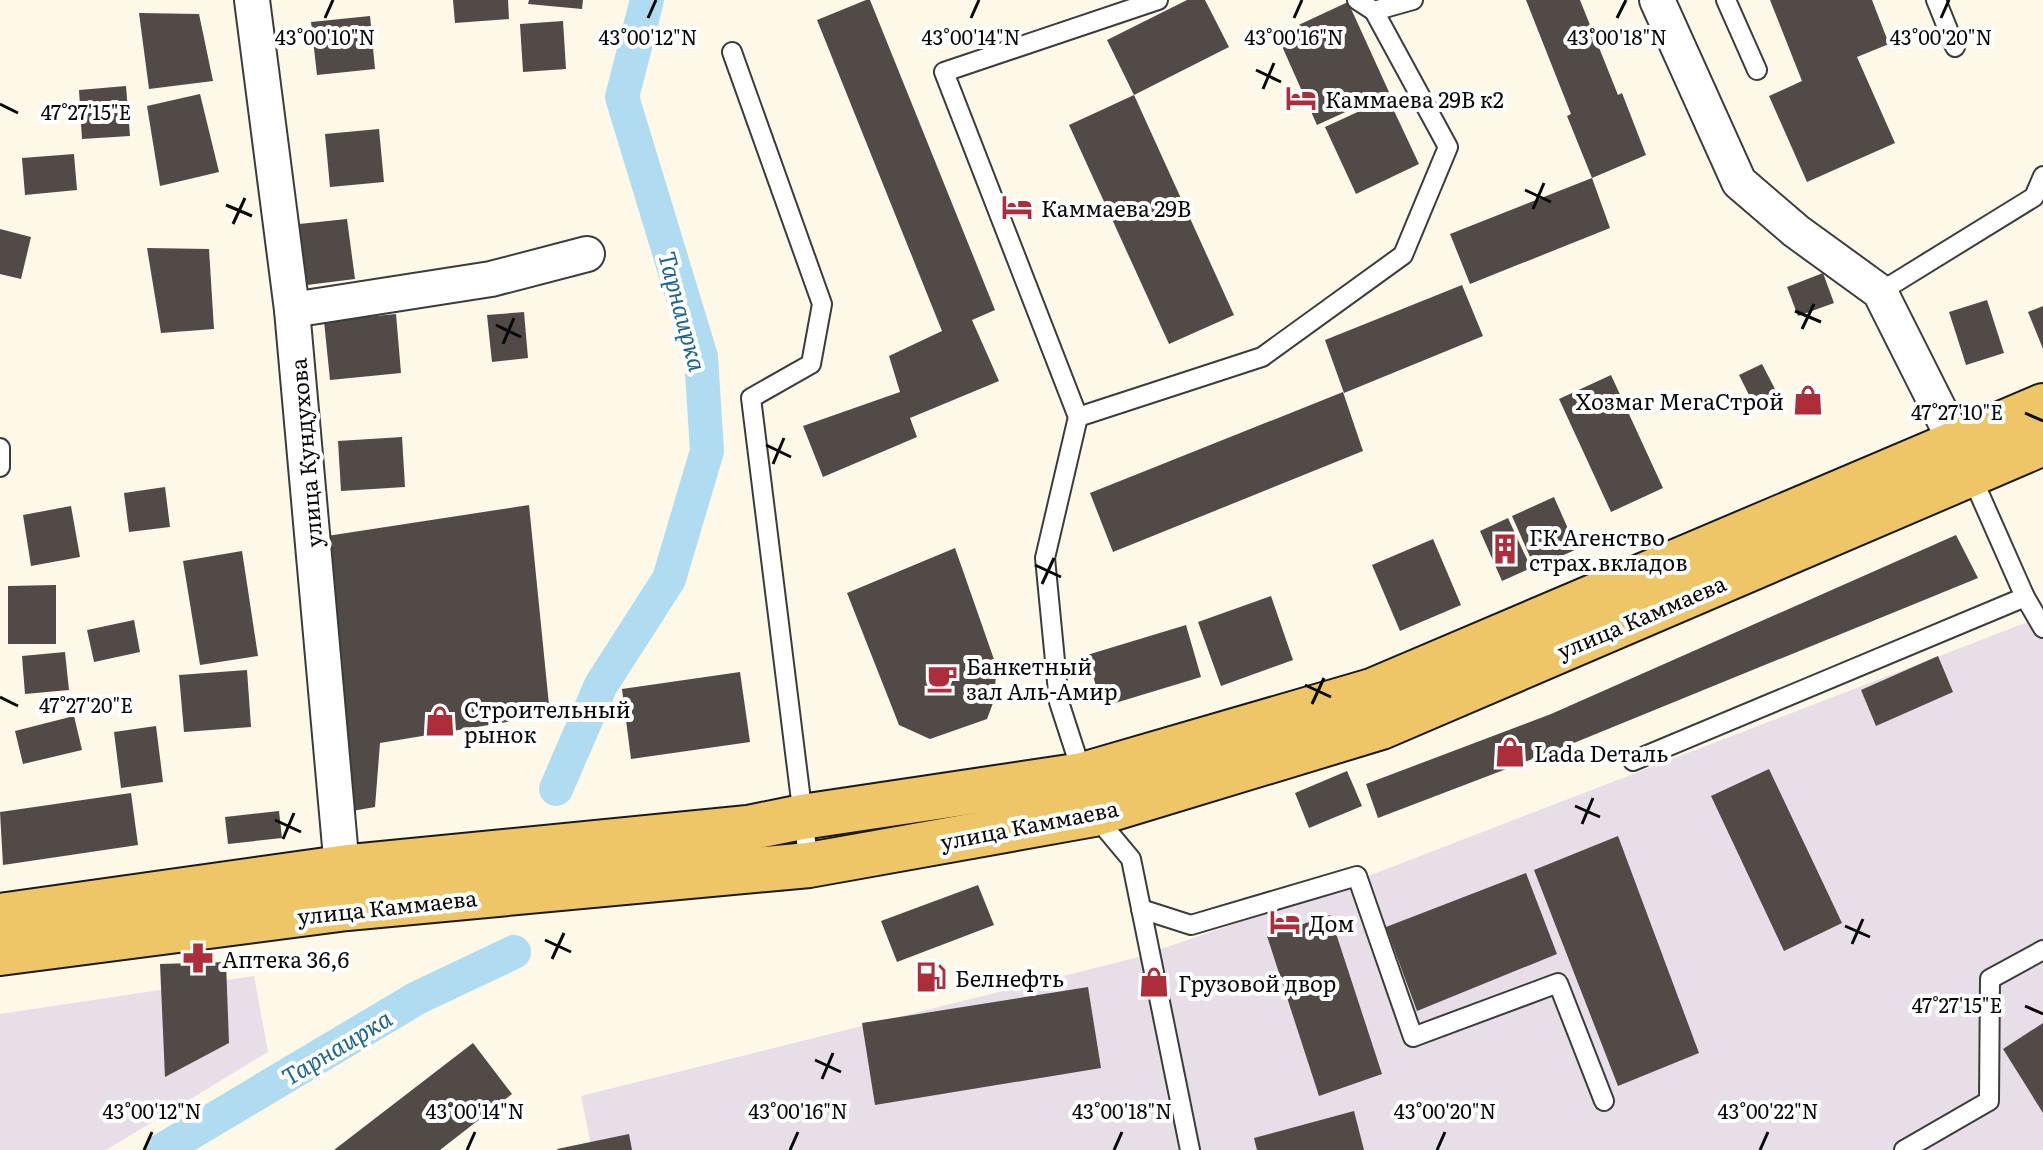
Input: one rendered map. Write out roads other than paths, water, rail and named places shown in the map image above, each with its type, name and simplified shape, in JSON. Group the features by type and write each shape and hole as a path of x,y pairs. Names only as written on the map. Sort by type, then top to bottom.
{"main road":[{"name":"улица Каммаева","path":"1964,459 2043,406"},
{"name":"улица Каммаева","path":"0,916 344,888 809,865 1088,795 1372,691 1964,459 2043,443"},
{"name":"улица Каммаева","path":"0,953 344,888 748,828 802,817 1088,795"}],"street":[{"name":"улица Кундухова","path":"252,0 292,310 344,888"},
{"path":"1657,0 1739,182 1796,231 1880,292 1964,459"},
{"path":"292,310 491,279 587,254"}],"lane":[{"path":"1158,0 944,72 1078,417 1045,558 1059,702 1088,795 1131,859 1190,1150"},
{"path":"1078,417 1262,357 1403,255 1448,147 1374,11 1357,0"},
{"path":"1374,11 1413,0"},
{"path":"1726,0 1757,70"},
{"path":"1936,0 1955,47"},
{"path":"732,52 822,304 811,364 751,398 809,865"},
{"path":"1880,292 2034,197 2043,176"},
{"path":"0,448 0,467"},
{"path":"1964,459 2025,597 2043,628"},
{"path":"1633,761 2025,597"},
{"path":"1141,909 1191,925 1357,876 1413,1037 1558,983 1604,1101"},
{"path":"1904,1150 1989,1101 1990,979 2043,950"}],"waterway":[{"name":"Тарнаирка","path":"556,789 601,685 669,579 707,451 701,357 622,97 647,0"},
{"name":"Тарнаирка","path":"162,1150 417,998 514,952"}],"place":[{"name":"Каммаева 29В к2","path":"1301,98"},
{"name":"Каммаева 29В","path":"1017,207"},
{"name":"Хозмаг МегаСтрой","path":"1808,400"},
{"name":"ГК Агенство страх.вкладов","path":"1505,549"},
{"name":"Банкетный зал Аль-Амир","path":"942,678"},
{"name":"Строительный рынок","path":"440,721"},
{"name":"Lada Dеталь","path":"1510,752"},
{"name":"Дом","path":"1285,922"},
{"name":"Аптека 36,6","path":"198,958"},
{"name":"Белнефть","path":"931,977"},
{"name":"Грузовой двор","path":"1154,982"}]}
